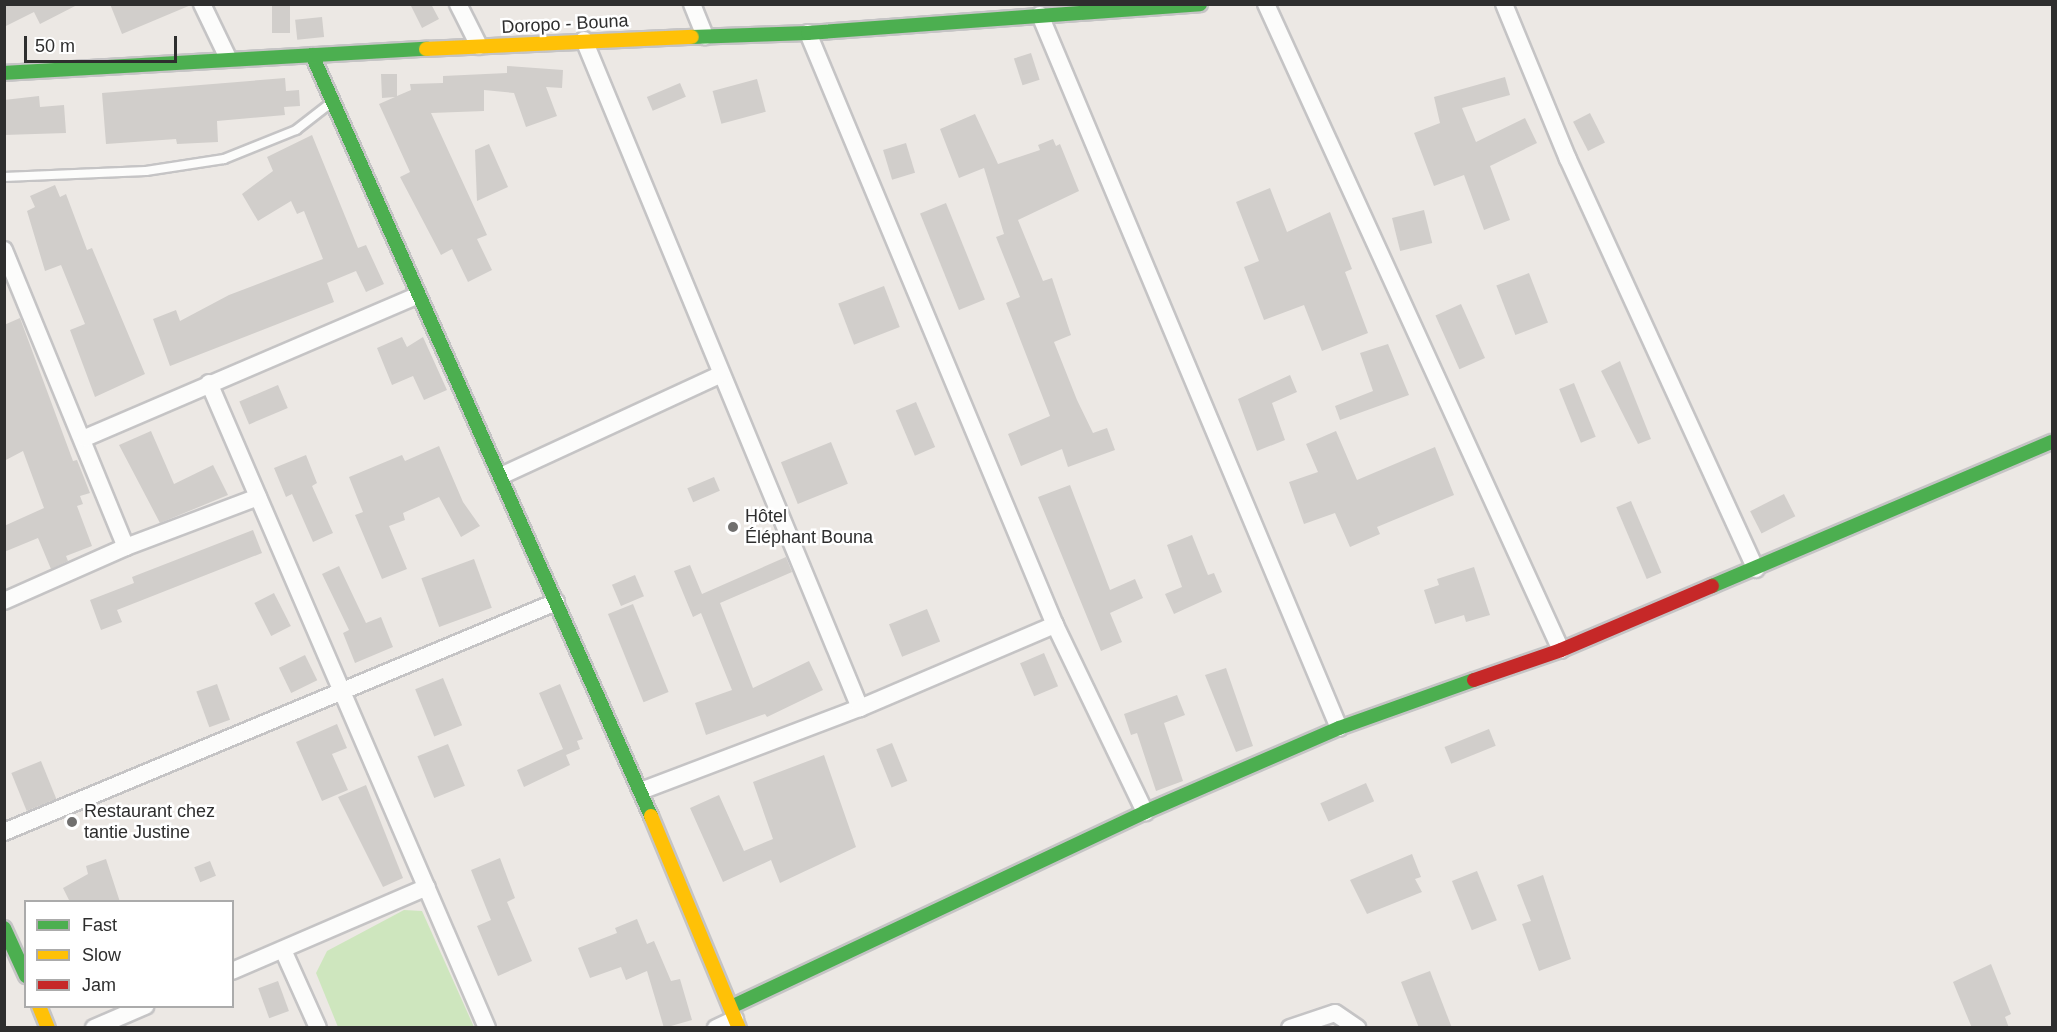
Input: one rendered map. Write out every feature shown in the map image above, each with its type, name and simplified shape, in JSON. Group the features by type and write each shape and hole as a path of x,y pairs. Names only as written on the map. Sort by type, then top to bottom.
{"street":[{"path":"202,4 228,58"},
{"path":"458,4 479,46"},
{"path":"692,4 705,36"},
{"name":"Doropo - Bouna","path":"4,73 228,58 584,40 808,33 1143,6 1200,4"},
{"path":"1266,4 1561,650"},
{"path":"1504,4 1568,159 1756,569"},
{"path":"1040,15 1339,728"},
{"path":"808,33 1055,625 1145,812"},
{"path":"584,40 720,375 860,708"},
{"path":"312,55 334,100 417,295 501,476 641,791 735,1018"},
{"path":"4,250 85,438 126,547"},
{"path":"85,438 417,295"},
{"path":"501,476 720,375"},
{"path":"209,383 487,1028"},
{"path":"716,1028 1145,812 1339,728 1561,650 2052,442"},
{"path":"4,601 126,547 258,497"},
{"path":"4,832 343,694 556,602"},
{"path":"641,791 860,708 1055,625"},
{"path":"234,969 427,887"},
{"path":"4,928 24,972"},
{"path":"283,950 318,1028"},
{"path":"40,1008 48,1028"},
{"path":"94,1028 140,1008"},
{"path":"1290,1028 1335,1013 1357,1028"}],"lane":[{"path":"4,177 146,171 224,159 296,130 334,100"}],"green space":[{"path":"404,910 422,911 474,1027 338,1027 316,973 327,951"}],"building":[{"path":"4,4 79,4 40,24 34,12 4,27"},
{"path":"110,4 191,4 191,5 122,34"},
{"path":"272,4 290,4 290,33 272,33"},
{"path":"410,4 431,4 439,19 422,28"},
{"path":"322,17 324,37 297,40 295,20"},
{"path":"1031,53 1040,80 1023,85 1014,59"},
{"path":"507,66 563,70 562,88 546,87 557,116 526,127 514,93 484,90 484,111 431,113 487,235 477,239 492,270 468,282 452,249 441,255 400,177 410,172 379,104 395,97 382,98 381,74 397,74 397,96 411,90 410,84 443,83 443,76 507,73"},
{"path":"1505,77 1510,95 1462,108 1476,142 1525,118 1537,143 1490,166 1510,220 1484,230 1464,175 1434,186 1414,133 1440,123 1434,97"},
{"path":"285,78 286,91 299,90 300,106 284,107 285,115 217,121 218,142 177,144 176,139 106,144 102,93"},
{"path":"757,79 766,112 721,124 713,91"},
{"path":"680,83 686,97 653,111 647,97"},
{"path":"39,96 40,107 64,105 66,133 4,135 4,100"},
{"path":"1590,113 1605,142 1588,151 1573,122"},
{"path":"975,114 998,164 1040,150 1038,145 1053,139 1056,146 1060,144 1079,191 1018,220 1043,281 1052,278 1071,335 1054,342 1077,400 1093,433 1107,428 1115,450 1068,467 1062,449 1021,466 1008,434 1050,416 1006,303 1020,297 996,237 1004,234 984,168 959,178 940,129"},
{"path":"312,135 358,248 366,245 384,284 366,292 356,271 327,283 334,302 170,366 153,319 176,310 180,321 229,295 323,259 304,211 297,214 291,201 258,221 242,194 273,171 267,157"},
{"path":"906,143 915,173 892,180 883,150"},
{"path":"489,144 508,187 477,201 475,150"},
{"path":"55,185 60,197 66,194 87,250 92,248 145,374 95,397 70,330 85,324 61,265 45,271 27,211 35,207 30,196"},
{"path":"1270,188 1287,232 1330,212 1352,269 1345,272 1368,333 1322,351 1304,305 1264,320 1244,267 1259,261 1236,202"},
{"path":"946,203 985,299 959,310 920,213"},
{"path":"1424,210 1432,243 1400,251 1392,218"},
{"path":"1529,273 1548,322 1515,335 1496,286"},
{"path":"884,286 900,327 854,345 838,304"},
{"path":"1461,304 1485,358 1459,369 1435,315"},
{"path":"20,318 73,461 77,460 90,493 80,496 83,504 77,506 92,546 66,556 68,561 51,569 38,538 4,552 4,526 44,508 23,451 4,461 4,325"},
{"path":"402,337 407,347 423,337 447,390 424,400 413,376 392,385 377,348"},
{"path":"1388,344 1409,395 1340,420 1335,406 1373,391 1360,353"},
{"path":"1620,361 1651,439 1638,444 1601,371"},
{"path":"1290,375 1297,392 1272,403 1285,440 1257,451 1238,399"},
{"path":"1574,383 1596,437 1581,443 1559,389"},
{"path":"278,385 288,408 249,424 239,401"},
{"path":"916,402 935,447 915,456 896,411"},
{"path":"151,431 174,484 213,465 228,495 160,523 119,445"},
{"path":"1336,431 1357,480 1435,447 1454,495 1377,527 1380,534 1350,547 1335,513 1304,524 1289,482 1318,472 1306,444"},
{"path":"831,442 848,484 798,504 781,462"},
{"path":"439,446 463,502 480,526 461,537 439,497 403,513 405,520 389,526 407,569 382,579 355,515 363,512 349,477 402,455 405,461"},
{"path":"306,455 317,483 312,486 333,533 313,542 292,494 286,497 274,468"},
{"path":"714,477 720,491 693,502 687,488"},
{"path":"1070,485 1110,590 1135,579 1143,598 1110,613 1122,642 1101,651 1038,497"},
{"path":"1784,494 1795,516 1761,534 1750,511"},
{"path":"1631,501 1661,573 1647,579 1616,507"},
{"path":"253,530 262,553 117,610 122,622 101,630 90,600 134,583 132,577"},
{"path":"1192,535 1208,575 1214,573 1222,592 1174,614 1165,594 1182,587 1167,545"},
{"path":"786,557 792,572 720,603 753,688 809,661 823,690 767,717 765,714 706,735 695,703 732,690 701,613 693,617 674,571 690,565 702,594"},
{"path":"474,559 492,608 439,627 421,578"},
{"path":"339,566 366,623 381,617 393,647 355,663 343,633 349,630 322,574"},
{"path":"1474,567 1490,615 1466,622 1464,615 1435,624 1424,590 1439,585 1437,579"},
{"path":"635,575 644,596 621,606 612,585"},
{"path":"274,593 291,626 271,636 254,603"},
{"path":"633,604 669,692 644,702 608,614"},
{"path":"927,609 940,641 902,657 889,624"},
{"path":"1044,653 1058,686 1034,696 1020,663"},
{"path":"305,655 317,680 291,693 279,668"},
{"path":"1226,668 1253,746 1236,752 1205,675"},
{"path":"443,678 462,725 434,737 415,689"},
{"path":"217,684 230,720 209,727 196,692"},
{"path":"560,684 583,739 577,741 580,749 566,755 570,765 524,787 517,770 563,749 539,693"},
{"path":"1177,695 1185,715 1164,723 1183,781 1156,791 1137,733 1131,735 1124,714"},
{"path":"337,724 347,748 332,754 348,790 322,801 296,742"},
{"path":"1489,729 1496,746 1451,764 1444,747"},
{"path":"892,743 907,781 892,787 876,749"},
{"path":"448,744 465,786 434,798 417,756"},
{"path":"824,755 856,847 780,883 771,860 723,882 690,808 719,795 744,851 773,839 753,782"},
{"path":"41,761 56,799 27,811 11,773"},
{"path":"1366,783 1374,801 1328,822 1320,803"},
{"path":"366,785 403,878 383,887 338,797"},
{"path":"1412,854 1421,877 1415,879 1422,892 1367,914 1350,880"},
{"path":"500,858 515,898 507,902 532,961 498,976 477,926 491,920 471,870"},
{"path":"106,859 119,900 69,900 63,888 88,874 86,866"},
{"path":"210,861 216,876 200,882 194,867"},
{"path":"1477,871 1497,920 1472,930 1452,881"},
{"path":"1543,875 1571,959 1539,971 1522,924 1531,921 1517,885"},
{"path":"637,919 647,944 654,941 671,981 680,979 692,1020 664,1028 647,971 626,980 621,967 590,978 578,948 617,933 615,928"},
{"path":"1991,964 2011,1014 2005,1017 2009,1028 1972,1028 1953,982"},
{"path":"1430,971 1452,1028 1419,1028 1401,982"},
{"path":"278,981 289,1011 269,1018 258,988"}],"traffic: fast":[{"path":"692,37 808,33 1200,4"},
{"path":"4,73 426,49"},
{"path":"312,55 651,816"},
{"path":"1712,586 2052,442"},
{"path":"731,1007 1145,812 1339,728 1474,680"},
{"path":"4,928 24,972"}],"traffic: slow":[{"path":"426,49 692,37"},
{"path":"651,816 739,1028"},
{"path":"40,1008 48,1028"}],"traffic: jam":[{"path":"1474,680 1561,650 1712,586"}],"place":[{"name":"Hôtel Éléphant Bouna","path":"733,527"},
{"name":"Restaurant chez tantie Justine","path":"72,822"}]}
